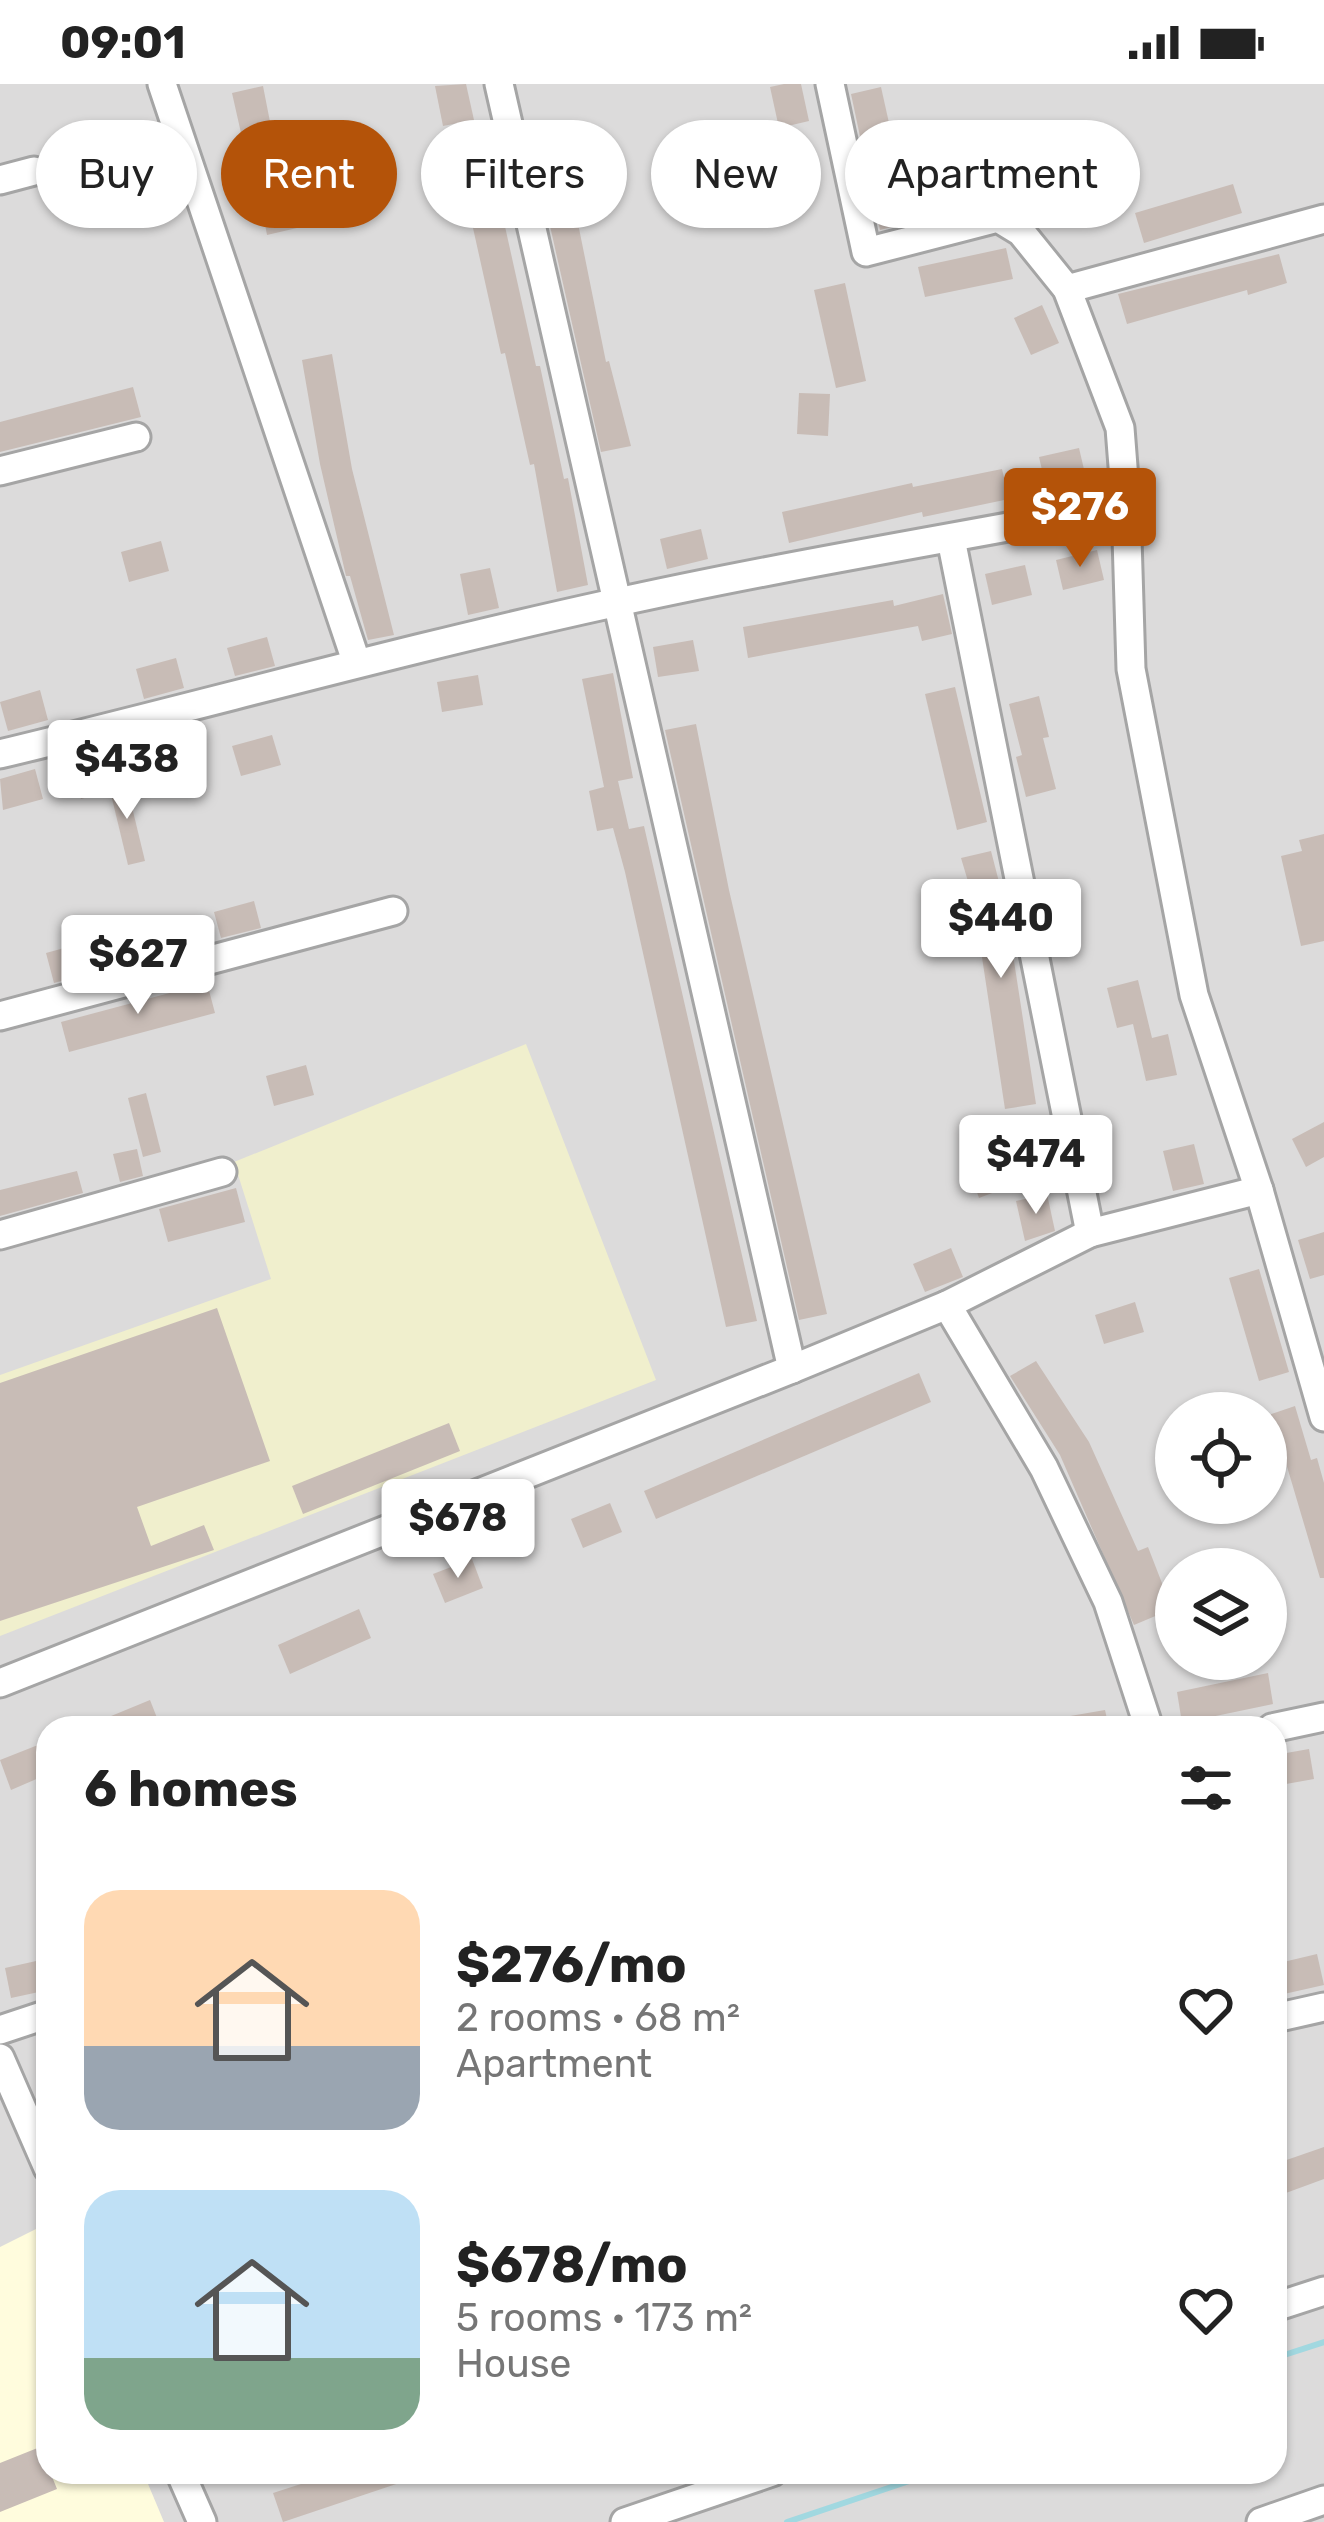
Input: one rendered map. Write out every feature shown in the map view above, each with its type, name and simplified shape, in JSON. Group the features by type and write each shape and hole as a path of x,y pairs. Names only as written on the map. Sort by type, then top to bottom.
{"street":[{"path":"162,84 356,661"},
{"path":"499,84 792,1369"},
{"path":"830,84 866,252 998,218 1021,232 1067,289 1120,428 1131,669 1194,995 1258,1190 1324,1417"},
{"path":"0,180 34,171"},
{"path":"1067,289 1324,219"},
{"path":"0,471 136,437"},
{"path":"0,754 261,691 356,661 615,603 1126,505"},
{"path":"951,539 1090,1233"},
{"path":"0,1016 393,911"},
{"path":"0,1235 222,1172"},
{"path":"0,1683 792,1369 947,1305 1090,1233 1258,1190"},
{"path":"947,1305 1044,1468 1108,1602 1145,1716"},
{"path":"1287,1725 1324,1717"},
{"path":"1287,2015 1324,2007"},
{"path":"0,2030 36,2018"},
{"path":"0,2058 36,2140"},
{"path":"1287,2303 1324,2291"},
{"path":"185,2484 202,2522"},
{"path":"625,2522 737,2484"},
{"path":"1261,2522 1324,2500"}],"shaded area":[{"path":"0,84 1324,84 1324,2522 0,2522"},
{"path":"36,2229 36,2484 148,2484 164,2522 0,2522 0,2247"}],"green space":[{"path":"526,1044 656,1380 0,1636 0,1375 271,1279 234,1162"}],"building":[{"path":"466,84 474,120 442,120 435,86"},
{"path":"801,84 809,120 777,120 770,87"},
{"path":"263,86 270,120 238,120 232,93"},
{"path":"881,87 888,120 857,120 851,94"},
{"path":"1233,184 1242,213 1144,243 1140,212"},
{"path":"266,228 297,228 267,235"},
{"path":"473,228 505,228 564,479 568,478 588,585 557,592 534,464 530,465 505,353 501,354"},
{"path":"550,228 579,228 606,362 631,446 601,452"},
{"path":"1006,248 1013,279 925,297 918,267"},
{"path":"1279,254 1287,283 1127,324 1118,294"},
{"path":"845,283 866,381 836,388 814,290"},
{"path":"1042,305 1059,343 1031,355 1014,318"},
{"path":"332,354 352,469 394,635 368,640 350,576 346,576 302,360"},
{"path":"133,387 141,417 0,452 0,422"},
{"path":"799,393 830,394 828,436 797,434"},
{"path":"1079,448 1086,478 1046,487 1039,457"},
{"path":"1002,469 1009,499 923,517 922,512 789,543 782,512"},
{"path":"701,529 708,559 667,569 660,539"},
{"path":"161,541 169,571 129,582 121,552"},
{"path":"1097,550 1104,580 1063,590 1056,560"},
{"path":"1025,565 1032,595 992,605 985,574"},
{"path":"490,568 499,608 468,615 460,574"},
{"path":"943,594 952,634 922,641 918,626 748,658 743,627 893,600 894,606"},
{"path":"267,637 275,666 235,676 227,648"},
{"path":"693,640 699,671 658,677 653,647"},
{"path":"176,658 184,688 144,699 136,669"},
{"path":"613,673 633,778 618,781 629,829 644,826 757,1321 726,1327 625,872 613,828 597,831 589,791 604,787 582,679"},
{"path":"478,675 483,705 442,712 437,682"},
{"path":"955,687 987,822 957,830 925,694"},
{"path":"40,690 48,720 8,731 0,702"},
{"path":"1039,696 1049,737 1043,738 1056,789 1026,797 1016,757 1022,755 1009,704"},
{"path":"696,724 729,890 827,1314 799,1320 665,730"},
{"path":"272,735 281,765 241,776 232,746"},
{"path":"98,755 109,791 81,799 70,763"},
{"path":"35,769 43,799 3,810 0,779"},
{"path":"125,778 145,861 128,865 108,782"},
{"path":"1324,834 1324,941 1301,946 1281,856 1302,851 1299,840"},
{"path":"991,851 1006,909 1036,1104 1005,1109 973,898 961,858"},
{"path":"254,901 261,928 221,938 214,912"},
{"path":"86,942 94,972 54,983 46,953"},
{"path":"1138,980 1152,1038 1168,1034 1177,1075 1146,1081 1133,1024 1117,1028 1107,988"},
{"path":"207,983 215,1013 69,1052 61,1022"},
{"path":"306,1065 314,1095 274,1106 266,1076"},
{"path":"146,1093 161,1152 143,1157 128,1098"},
{"path":"1324,1122 1324,1157 1306,1167 1292,1139"},
{"path":"1194,1144 1204,1184 1173,1191 1163,1151"},
{"path":"994,1148 1008,1187 979,1198 965,1159"},
{"path":"137,1149 143,1176 120,1182 113,1154"},
{"path":"77,1171 83,1193 0,1216 0,1190"},
{"path":"236,1188 245,1222 168,1242 159,1209"},
{"path":"1047,1194 1055,1231 1025,1241 1016,1201"},
{"path":"1324,1232 1324,1275 1310,1279 1298,1240"},
{"path":"951,1248 963,1277 925,1292 913,1264"},
{"path":"1259,1269 1289,1372 1259,1381 1229,1278"},
{"path":"1135,1302 1144,1332 1104,1344 1095,1315"},
{"path":"217,1308 270,1461 137,1507 151,1546 204,1525 214,1550 0,1621 0,1383"},
{"path":"1036,1361 1089,1442 1138,1551 1148,1547 1155,1565 1155,1616 1134,1625 1060,1455 1010,1376"},
{"path":"919,1373 931,1402 656,1519 644,1491"},
{"path":"1295,1406 1311,1460 1317,1458 1324,1483 1324,1578 1320,1578 1287,1467 1287,1409"},
{"path":"449,1423 460,1451 303,1514 292,1486"},
{"path":"610,1503 622,1532 583,1548 571,1519"},
{"path":"472,1559 483,1588 445,1603 433,1574"},
{"path":"359,1609 371,1638 290,1674 278,1645"},
{"path":"1234,1680 1269,1680 1273,1704 1216,1716 1181,1716 1177,1692"},
{"path":"150,1700 156,1716 111,1716"},
{"path":"1105,1710 1106,1716 1070,1716"},
{"path":"36,1746 36,1779 11,1790 0,1760"},
{"path":"1309,1749 1314,1779 1287,1784 1287,1753"},
{"path":"1317,1954 1324,1985 1287,1993 1287,1961"},
{"path":"36,1961 36,1993 11,1998 5,1968"},
{"path":"1324,2147 1324,2179 1287,2193 1287,2160"},
{"path":"36,2449 36,2484 55,2484 57,2489 0,2512 0,2463"},
{"path":"301,2484 396,2484 283,2522 273,2493"}],"waterway":[{"path":"1287,2354 1324,2342"},
{"path":"787,2522 900,2484"}]}
